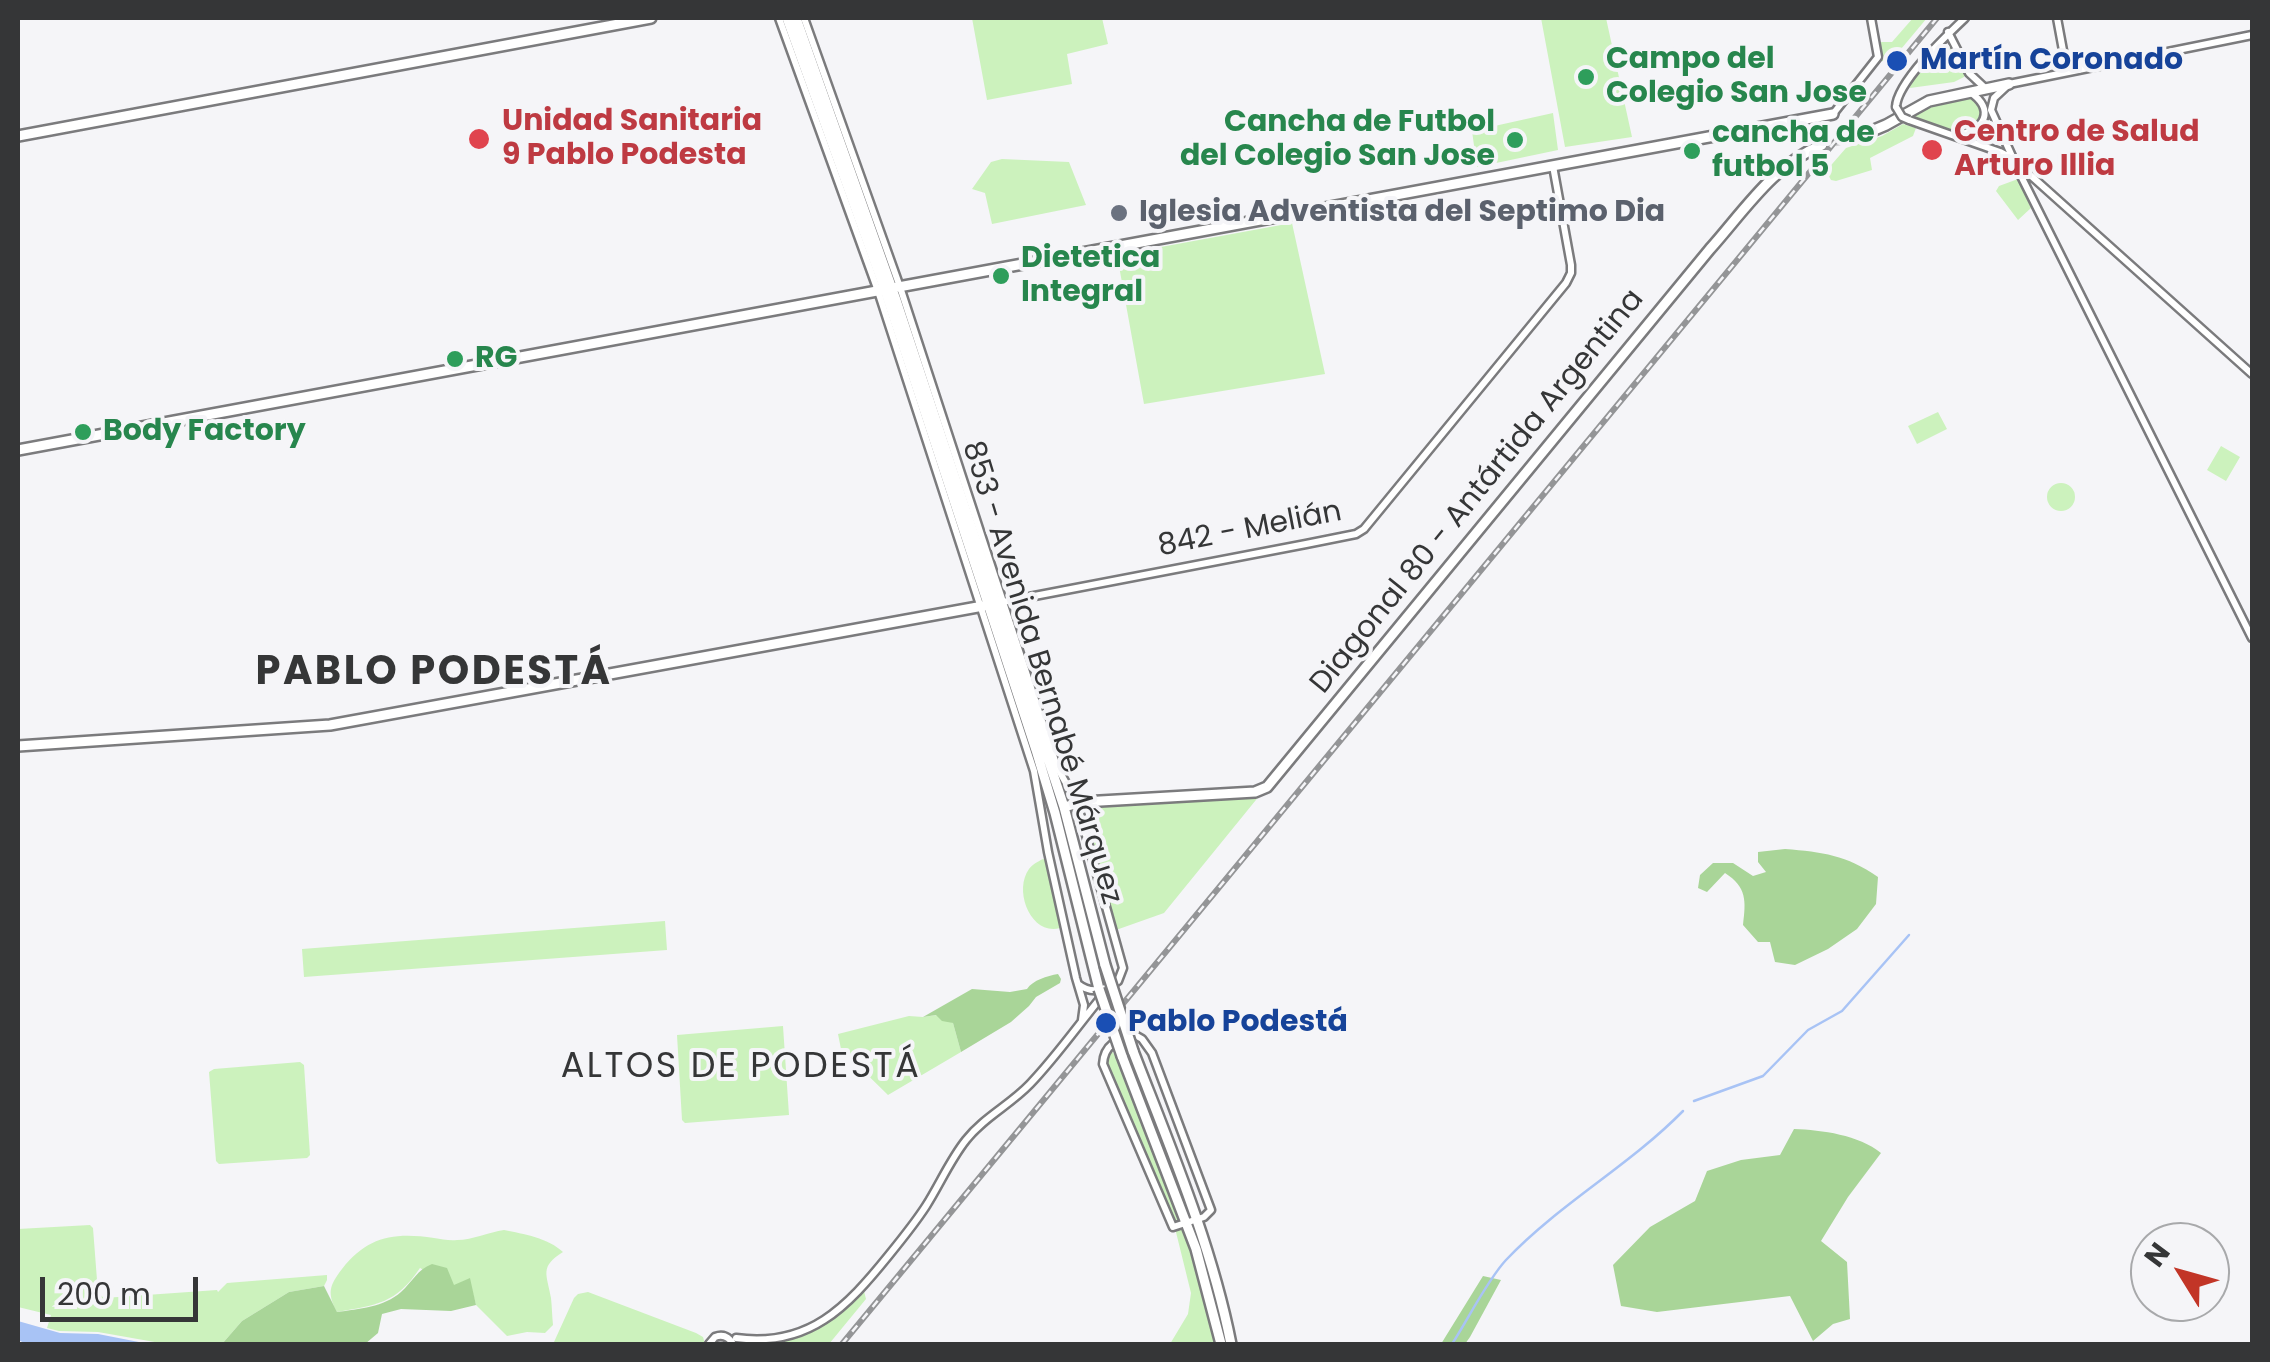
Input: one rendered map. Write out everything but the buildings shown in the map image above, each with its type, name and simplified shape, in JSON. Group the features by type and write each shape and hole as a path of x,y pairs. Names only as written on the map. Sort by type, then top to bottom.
{"main road":[{"path":"18,136 651,18"},
{"name":"853 - Avenida Bernabé Márquez","path":"787,18 889,289 992,604 1021,680 1105,966 1221,1298 1232,1344"},
{"name":"853 - Avenida Bernabé Márquez","path":"796,18 933,412 1036,750 1059,810 1092,963 1122,1056 1192,1222 1221,1344"},
{"path":"1860,136 1929,100 2009,84"},
{"path":"18,450 1834,114"},
{"name":"Diagonal 80 - Antártida Argentina","path":"1077,804 1256,792 1267,787 1727,230 1782,168 1822,146"},
{"path":"839,186 842,170"},
{"path":"933,412 936,398"},
{"path":"18,746 330,725 992,604"},
{"path":"1021,680 1025,665"},
{"path":"1020,728 1036,750"},
{"path":"1040,815 1077,804"}],"street":[{"name":"853 - Avenida Bernabé Márquez","path":"779,18 839,186 936,398 1035,777 1040,815 1084,1005 1082,1020"},
{"name":"853 - Avenida Bernabé Márquez","path":"804,18 889,289"},
{"path":"1834,114 1876,61 1872,18"},
{"path":"1965,18 1948,32 1898,92 1896,107 1900,114 2016,162 2252,374"},
{"path":"2057,18 2067,72"},
{"path":"1948,32 1969,74 1985,88"},
{"path":"2252,35 2009,84 1991,104 1998,128 2252,638"},
{"path":"1936,46 1955,45"},
{"path":"1969,74 1966,91 1984,106 1978,140 1982,146"},
{"path":"1948,134 1965,134 1991,124 1998,128"},
{"path":"1992,149 2000,145 2003,136"},
{"name":"842 - Melián","path":"992,604 1361,532 1566,283 1571,273 1553,165"},
{"name":"853 - Avenida Bernabé Márquez","path":"992,604 1025,665 1059,773 1077,804 1123,968 1118,981 1110,986"},
{"path":"1078,984 1094,991 1110,986"},
{"path":"709,1344 715,1337 723,1336 735,1341 786,1338 822,1322 846,1303 917,1220 969,1136 1030,1084 1110,986"},
{"path":"1138,1036 1152,1053 1210,1208 1208,1214 1192,1222 1172,1227 1103,1064 1105,1050 1113,1042 1138,1036"},
{"path":"754,1344 763,1341"}],"green space":[{"path":"972,18 1102,18 1108,44 1067,54 1072,84 987,100"},
{"name":"Campo del Colegio San Jose","path":"1541,18 1606,18 1632,137 1565,147"},
{"path":"1913,18 1927,18 1896,55 1893,53 1886,62 1878,60 1878,42 1892,42"},
{"path":"1945,46 1954,49 1966,73 1964,77 1910,88 1911,81"},
{"path":"1967,97 1977,101 1981,108 1976,127 1956,133 1912,116 1937,104"},
{"name":"Cancha de Futbol del Colegio San Jose","path":"1553,113 1558,150 1477,167 1472,131"},
{"path":"1903,124 1916,128 1913,136 1870,158 1872,170 1831,180 1826,171 1846,148"},
{"path":"991,162 1069,162 1086,205 992,224 985,193 972,189"},
{"path":"2018,179 2031,208 2018,220 1996,191"},
{"path":"1292,223 1325,374 1144,404 1117,255"},
{"path":"1938,412 1947,429 1917,444 1908,426"},
{"path":"2221,446 2240,457 2226,481 2207,470"},
{"path":"2061,483 2071,487 2075,497 2071,507 2061,511 2051,507 2047,497 2051,487"},
{"path":"1260,795 1164,913 1116,930 1085,818 1092,808"},
{"path":"1785,849 1834,856 1878,877 1876,904 1857,929 1795,965 1775,962 1770,942 1758,942 1743,925 1743,895 1732,878 1725,873 1707,892 1698,888 1700,875 1713,863 1733,863 1753,876 1766,872 1758,862 1758,852"},
{"path":"1047,860 1060,928 1050,929 1033,919 1024,899 1025,878 1031,867"},
{"path":"665,921 667,950 304,977 302,949"},
{"path":"1058,974 1060,983 1036,997 1011,1022 961,1052 953,1023 936,1015 923,1017 972,989 1010,992 1027,989"},
{"path":"937,1015 953,1023 961,1052 888,1095 841,1049 838,1034 909,1016"},
{"path":"783,1026 789,1115 685,1123 682,1120 677,1035"},
{"path":"1111,1050 1185,1233 1215,1344 1170,1344 1188,1314 1191,1293 1173,1220 1108,1063"},
{"path":"300,1062 304,1065 310,1155 219,1164 209,1072"},
{"path":"1794,1129 1851,1138 1881,1153 1821,1241 1847,1262 1850,1319 1833,1324 1813,1341 1790,1296 1657,1312 1621,1306 1613,1265 1650,1227 1695,1201 1707,1171 1741,1160 1780,1155"},
{"path":"90,1225 98,1293 104,1298 218,1292 227,1283 327,1275 327,1280 324,1286 289,1292 242,1321 222,1344 166,1344 47,1328 51,1315 18,1307 18,1229"},
{"path":"504,1230 543,1240 563,1252 550,1262 546,1272 553,1325 545,1333 507,1336 476,1305 469,1279 454,1286 420,1268 402,1289 384,1301 337,1312 331,1295 334,1280 351,1258 371,1244 406,1236 463,1240"},
{"path":"432,1264 447,1268 454,1285 470,1278 476,1305 451,1311 401,1309 382,1314 378,1333 365,1344 222,1344 242,1321 289,1292 324,1286 337,1312 362,1308 394,1297"},
{"path":"1483,1276 1501,1280 1470,1337 1465,1344 1441,1344"},
{"path":"864,1291 866,1299 829,1344 765,1344 794,1338 819,1326"},
{"path":"588,1292 696,1333 705,1344 547,1344 554,1342 574,1298"}],"water":[{"path":"18,1321 60,1333 98,1334 149,1344 27,1344 18,1340"}],"waterway":[{"path":"1694,1101 1763,1076 1808,1030 1842,1011 1909,935"},
{"path":"1452,1344 1506,1260 1683,1111"}],"tunnel":[{"path":"1822,145 1860,136"}],"railway":[{"path":"842,1344 1937,18"}],"place":[{"name":"Martín Coronado","path":"1897,61"},
{"name":"Campo del Colegio San Jose","path":"1586,77"},
{"name":"Unidad Sanitaria 9 Pablo Podesta","path":"479,139"},
{"name":"Cancha de Futbol del Colegio San Jose","path":"1515,140"},
{"name":"Centro de Salud Arturo Illia","path":"1932,150"},
{"name":"cancha de futbol 5","path":"1692,151"},
{"name":"Iglesia Adventista del Septimo Dia","path":"1119,213"},
{"name":"Dietetica Integral","path":"1001,276"},
{"name":"RG","path":"455,359"},
{"name":"Body Factory","path":"83,432"},
{"name":"Pablo Podestá","path":"1106,1023"}],"district":[{"name":"PABLO PODESTÁ","path":"434,674"},
{"name":"ALTOS DE PODESTÁ","path":"741,1068"}]}
